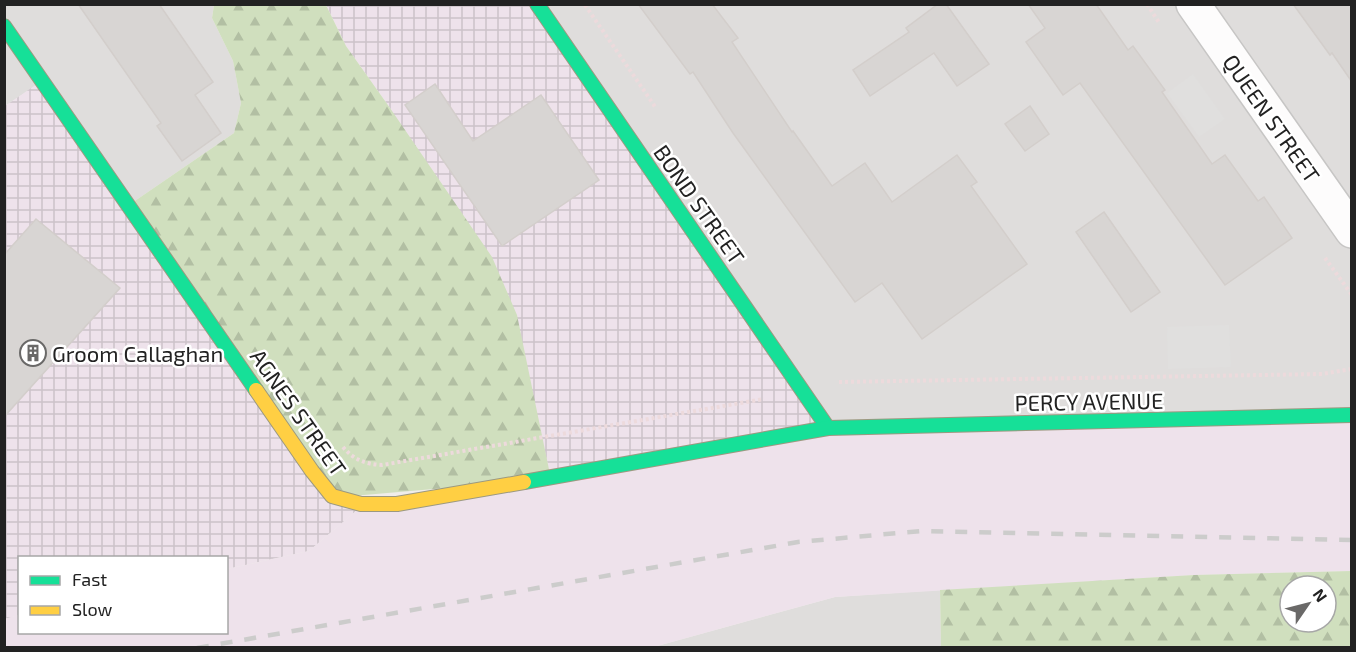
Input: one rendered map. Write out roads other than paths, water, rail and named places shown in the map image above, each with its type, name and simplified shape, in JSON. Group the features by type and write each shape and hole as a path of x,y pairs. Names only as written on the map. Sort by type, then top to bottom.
{"street":[{"name":"BOND STREET","path":"537,4 828,428"},
{"name":"QUEEN STREET","path":"1193,4 1352,231"},
{"name":"AGNES STREET","path":"4,27 312,471 332,495 362,504 397,504 828,428"},
{"name":"PERCY AVENUE","path":"828,428 1352,416"}],"railway":[{"path":"197,648 798,542 921,531 1352,540"}],"place":[{"name":"Groom Callaghan","path":"33,353"}]}
